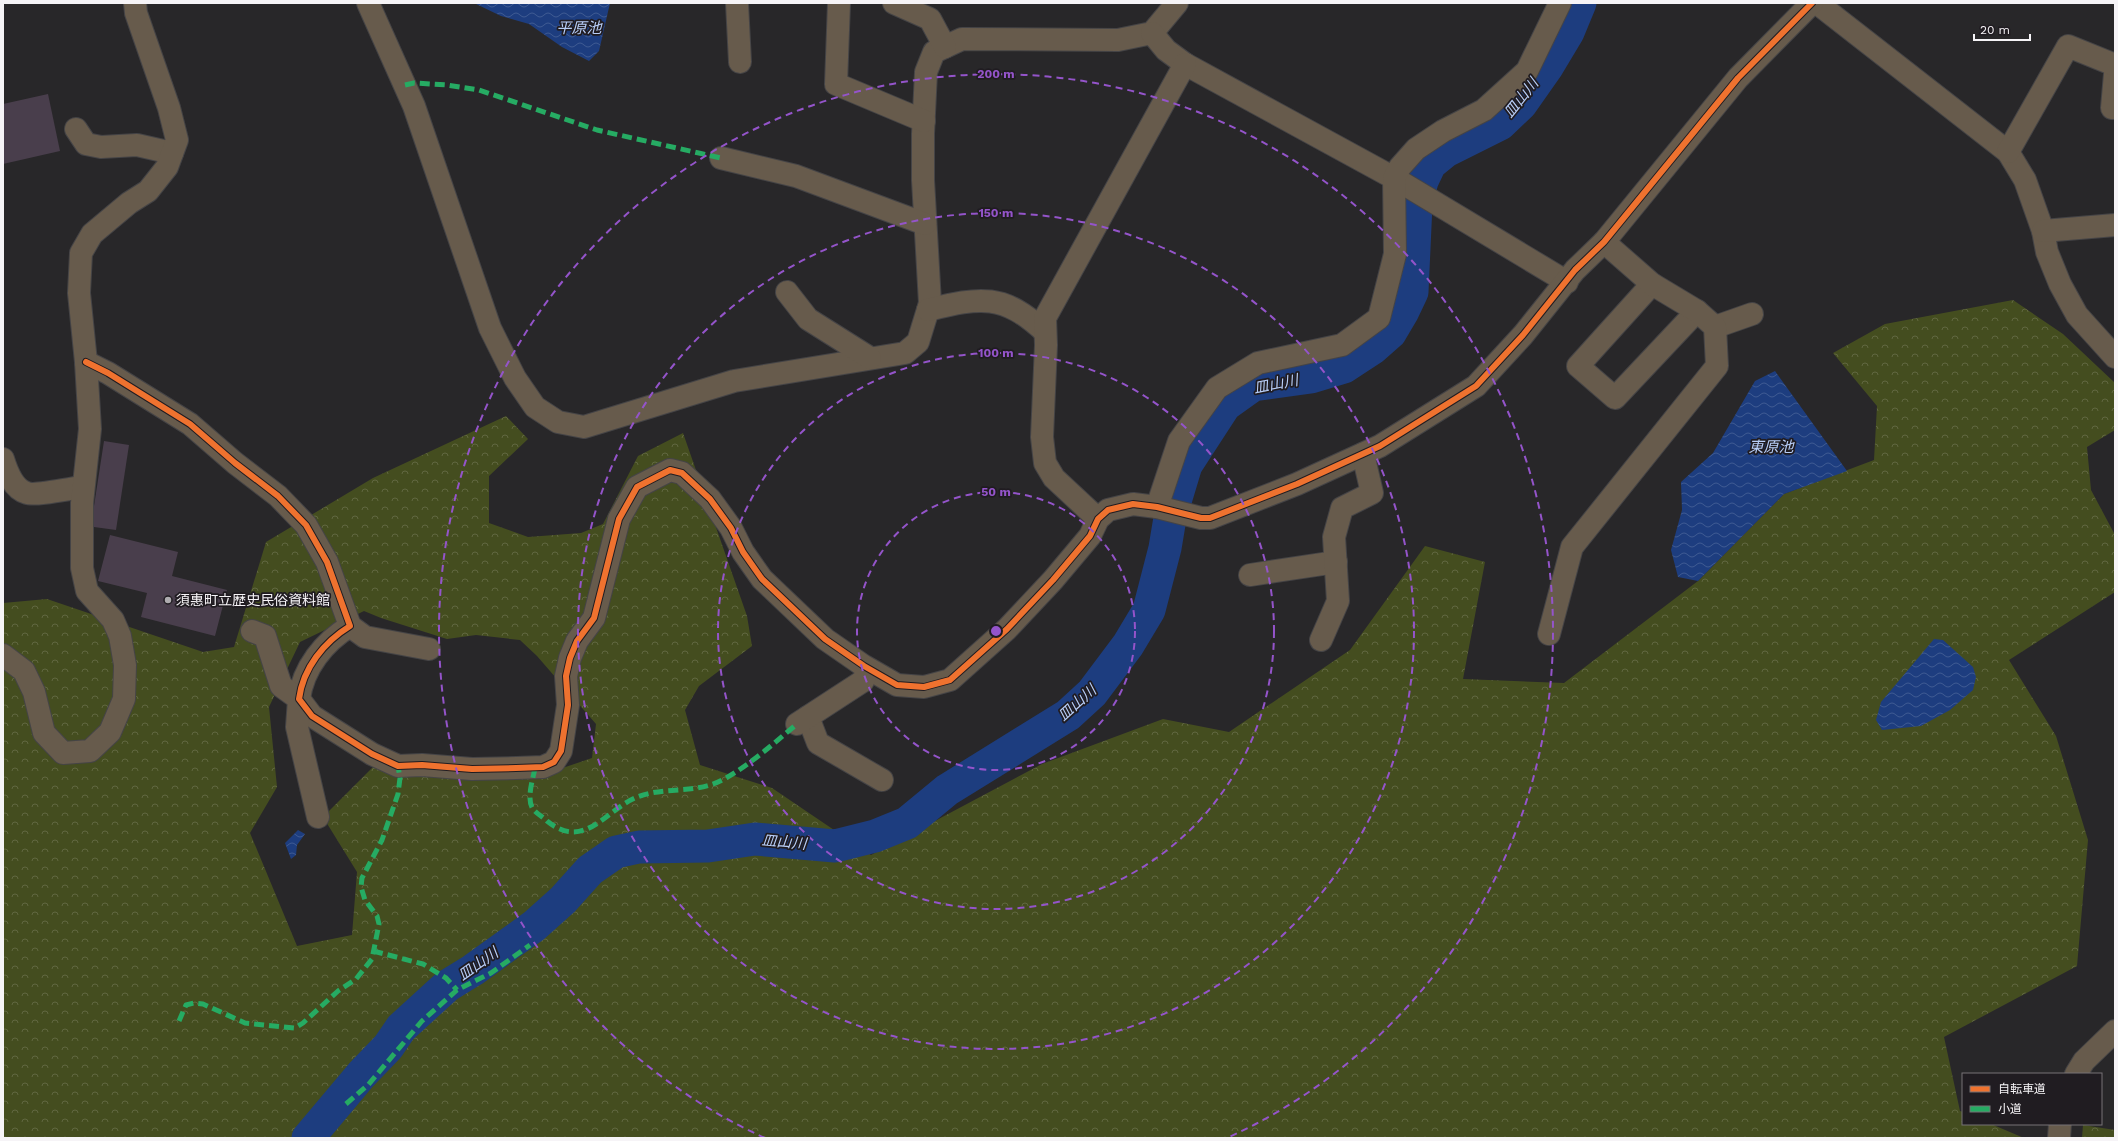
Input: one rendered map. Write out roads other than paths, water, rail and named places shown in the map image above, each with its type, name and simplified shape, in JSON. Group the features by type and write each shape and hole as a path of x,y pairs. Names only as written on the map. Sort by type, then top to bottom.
{"street":[{"path":"3,656 24,671 34,692 44,733 63,753 90,751 110,732 124,699 125,665 120,636 113,620 87,591 82,568 83,487 90,429 86,362 79,293 81,253 92,234 129,204 148,191 167,167 177,140 169,108 136,12 135,3"},
{"path":"368,3 414,106 490,328 515,378 534,407 558,422 584,428 734,381 905,353 918,342 930,303 923,180 926,72 934,52 962,39 1118,40 1152,33 1177,3"},
{"path":"737,3 740,62"},
{"path":"839,3 836,84 924,121"},
{"path":"894,3 930,19 945,47"},
{"path":"1157,507 1179,442 1217,388 1258,363 1342,345 1379,318 1395,254 1394,178 1400,167 1416,149 1443,130 1484,110 1527,72 1560,3"},
{"path":"252,631 265,636 281,686 299,699 312,716 372,754 398,766 422,765 472,769 543,767 554,762 560,751 568,705 566,676 570,658 577,641 594,618 619,519 637,487 670,470 682,472 710,499 731,528 743,552 762,579 825,639 868,669 897,685 924,687 950,680 1007,629 1053,580 1090,536 1098,519 1108,510 1132,504 1157,507 1201,518 1210,518 1297,484 1380,446 1476,386 1523,336 1567,282 1604,242 1738,78 1812,3"},
{"path":"1817,3 2008,152 2025,180 2060,284 2077,315 2115,357"},
{"path":"1152,33 1166,50 1185,64 1394,178 1567,282"},
{"path":"2008,152 2068,46 2115,66"},
{"path":"1098,519 1054,478 1045,463 1042,437 1045,318 1185,64"},
{"path":"2115,74 2112,108 2115,108"},
{"path":"76,129 86,144 101,147 137,145 172,154"},
{"path":"721,158 796,176 925,224"},
{"path":"2043,231 2115,225"},
{"path":"1549,634 1572,547 1717,366 1715,327 1697,311 1652,284 1604,242"},
{"path":"1652,284 1578,366 1615,398 1697,311"},
{"path":"787,292 808,319 870,358"},
{"path":"928,310 965,301 986,300 1009,305 1030,318 1045,332"},
{"path":"1715,327 1752,314"},
{"path":"86,362 108,373 190,424 235,463 278,496 306,524 328,562 350,626 365,637 429,649"},
{"path":"1321,640 1338,601 1334,538 1342,508 1372,493 1363,454"},
{"path":"3,459 7,473 15,486 28,494 83,487"},
{"path":"1250,575 1336,562"},
{"path":"318,817 297,727 301,682 314,658 338,633 350,626"},
{"path":"868,669 863,681 802,721 818,743 882,780"},
{"path":"2077,1073 2084,1061 2115,1031"},
{"path":"2059,1138 2060,1125"}],"water":[{"name":"平原池","path":"474,3 610,3 599,51 589,61 562,47 529,24 501,16"},
{"name":"東原池","path":"1775,371 1847,471 1784,494 1698,581 1678,577 1671,550 1682,510 1681,482 1713,453 1755,381"},
{"path":"1934,639 1943,640 1973,667 1976,677 1973,690 1950,710 1921,726 1882,730 1876,720 1881,702"},
{"path":"298,830 305,834 297,845 296,855 291,859 285,843"}],"waterway":[{"name":"皿山川","path":"308,1138 361,1075 388,1047 401,1028 447,986 473,970 534,926 563,900 590,870 616,852 639,847 708,846 755,839 835,846 875,836 907,823 947,790 1068,715 1092,693 1128,645 1149,610 1165,548 1170,518 1186,465 1225,405 1253,385 1311,377 1344,367 1373,348 1390,333 1412,292 1416,204 1422,181 1430,164 1446,151 1500,124 1521,104 1547,67 1568,32 1580,3"}],"place":[{"name":"須惠町立歴史民俗資料館","path":"168,600"}]}
